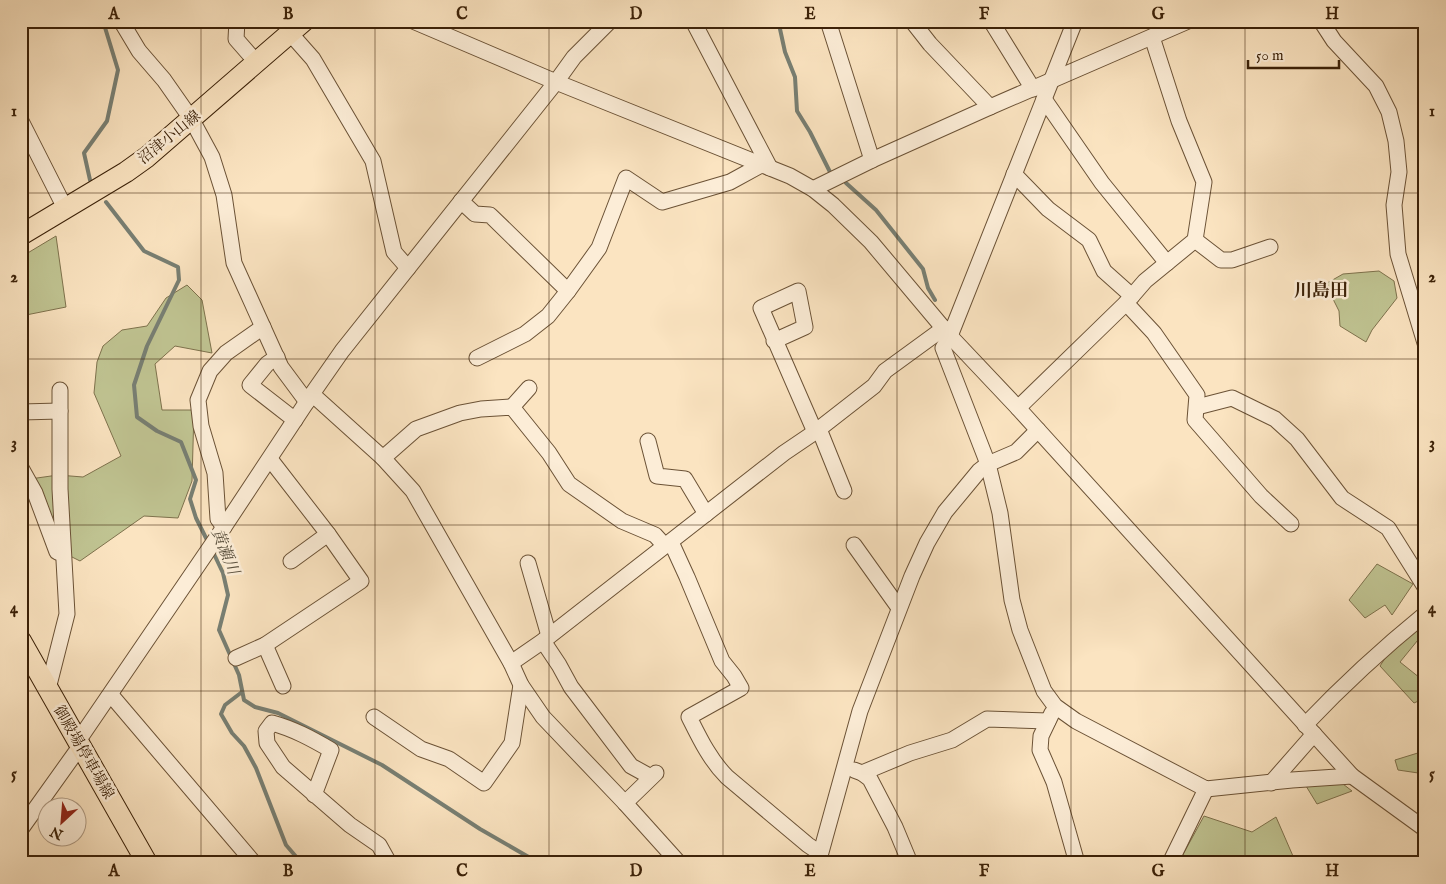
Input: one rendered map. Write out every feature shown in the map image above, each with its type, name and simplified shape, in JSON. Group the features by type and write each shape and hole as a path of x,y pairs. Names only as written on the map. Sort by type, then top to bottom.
{"main road":[{"name":"沼津小山線","path":"21,235 126,172 147,157 192,120 297,27"},
{"name":"御殿場停車場線","path":"21,641 147,863"}],"street":[{"path":"121,21 139,51 164,80 192,120 212,157 224,194 234,263 281,367 309,398 383,458 413,491 511,663 521,685 542,717 679,863"},
{"path":"237,21 236,39 257,63"},
{"path":"413,21 556,82 790,176 813,189 833,205 871,242 947,332 1352,776 1425,829"},
{"path":"21,830 342,351 556,82 592,28 610,21"},
{"path":"693,21 765,166"},
{"path":"828,21 872,160"},
{"path":"912,21 930,44 990,107"},
{"path":"991,21 1038,94 1102,183 1167,263"},
{"path":"813,189 872,160 990,107 1038,94 1051,82 1188,21"},
{"path":"1321,21 1334,41 1376,86 1389,112 1396,141 1399,172 1394,205 1398,254 1425,344"},
{"path":"1051,82 1074,22"},
{"path":"297,27 313,59 373,161 394,252 408,268"},
{"path":"1018,408 1145,281 1195,240 1204,182 1179,121 1152,37"},
{"path":"1038,94 1014,174 947,332 943,348 988,464 1000,513 1009,581 1020,630 1044,691 1055,706 1076,721 1206,789 1352,776"},
{"path":"21,121 64,208"},
{"path":"477,358 525,334 548,316 599,248 626,178 662,202 730,182 765,166"},
{"path":"1014,174 1048,209 1089,240 1104,271 1129,299 1197,395 1196,420 1261,496 1291,524"},
{"path":"461,201 475,214 490,215 568,291"},
{"path":"1195,240 1221,260 1232,260 1270,247"},
{"path":"224,527 218,519 215,473 201,426 198,400 210,371 226,353 263,327"},
{"path":"511,663 784,454 817,431 874,386 885,371 947,332"},
{"path":"774,341 844,491"},
{"path":"277,357 267,364 250,385 295,420"},
{"path":"383,458 416,429 460,413 481,409 512,407 529,388"},
{"path":"48,689 67,614 60,489 60,390"},
{"path":"1197,407 1232,398 1275,419 1297,439 1342,498 1388,528 1425,587"},
{"path":"512,407 549,453 569,484 622,521 655,535 668,544 687,577 722,662 741,688 689,717 702,744 717,768 808,845 819,858"},
{"path":"21,413 60,411"},
{"path":"819,858 860,711 899,608 927,543 945,512 979,471 988,464 1016,452 1038,430"},
{"path":"648,440 657,476 685,479 706,514"},
{"path":"236,658 264,645 361,581 328,534 270,459"},
{"path":"21,468 35,493 58,552 64,555"},
{"path":"291,561 328,534"},
{"path":"854,545 899,608"},
{"path":"528,563 546,638 571,687 631,766 654,775 625,804"},
{"path":"1271,783 1337,691 1425,614"},
{"path":"264,645 283,686"},
{"path":"374,717 421,749 449,759 484,783 512,743 521,685"},
{"path":"111,695 254,863"},
{"path":"1055,706 1041,736 1040,750 1054,782 1077,863"},
{"path":"862,773 910,753 952,740 987,718 1048,721"},
{"path":"314,795 331,750 287,727 272,723 266,731 267,743 283,767 314,795 350,825 379,844 389,863"},
{"path":"845,766 862,773 870,779 910,863"},
{"path":"1170,863 1206,789"}],"green space":[{"path":"56,236 66,307 21,316 21,257"},
{"path":"1379,271 1394,281 1397,298 1372,330 1366,342 1340,326 1339,311 1332,297 1315,290 1343,274"},
{"path":"187,285 202,300 212,353 175,346 155,364 162,410 194,410 192,481 178,518 144,516 80,561 58,550 23,480 58,475 83,477 121,456 94,393 97,362 103,346 122,330 147,326 166,298"},
{"path":"1377,564 1413,584 1392,615 1385,605 1365,618 1349,600"},
{"path":"1425,626 1425,636 1422,635 1400,662 1425,682 1425,698 1414,703 1380,666 1393,646"},
{"path":"1425,748 1425,774 1398,770 1395,760 1421,752"},
{"path":"1343,784 1352,791 1317,804 1306,786"},
{"path":"1204,816 1252,832 1276,817 1296,863 1181,863 1180,860"}],"waterway":[{"name":"黄瀬川","path":"90,180 84,153 107,121 118,70 103,21"},
{"path":"780,21 785,52 795,77 797,111 830,172"},
{"path":"846,183 876,210 923,269 928,288 935,300"},
{"name":"黄瀬川","path":"106,202 144,251 178,267 179,280 147,346 134,385 137,417 157,431 181,442 196,480 190,499 196,518 209,544"},
{"name":"黄瀬川","path":"213,552 223,573 228,595 219,630 239,675 244,700 255,707 278,713 382,765 480,829 539,863"},
{"path":"242,692 225,705 221,714 232,733 244,746 256,768 286,845 299,860 308,863"}],"district":[{"name":"川島田","path":"1321,290"}]}
